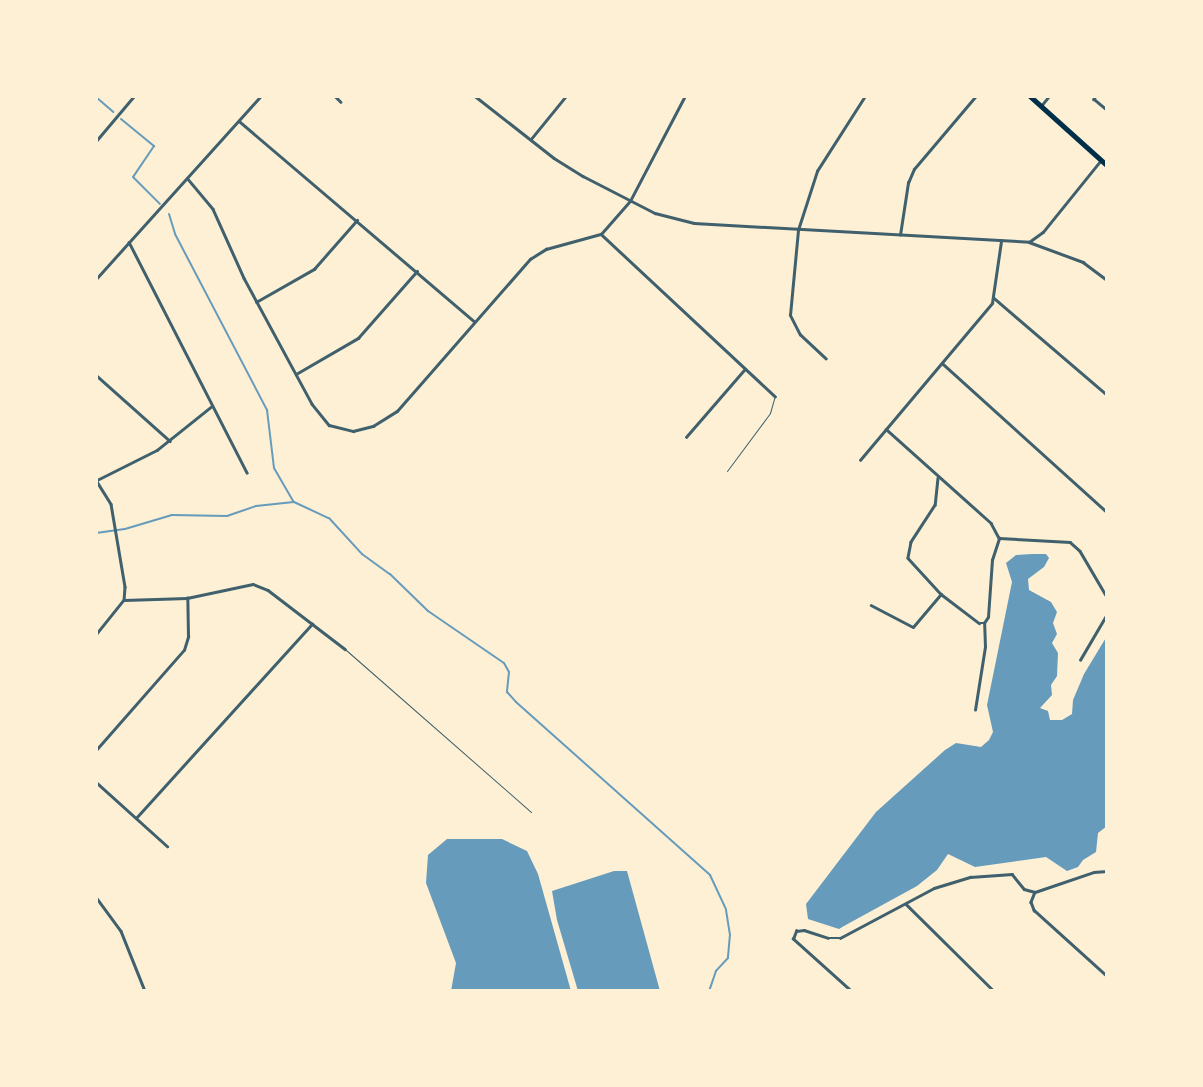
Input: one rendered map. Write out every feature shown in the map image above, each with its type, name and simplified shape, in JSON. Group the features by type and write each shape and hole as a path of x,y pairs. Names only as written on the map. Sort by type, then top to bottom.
{"main road":[{"path":"1030,96 1107,165"}],"street":[{"path":"96,141 134,96"},
{"path":"96,279 261,96"},
{"path":"334,96 341,102"},
{"path":"475,96 569,168 630,202 655,213 694,223 1029,242 1083,262 1107,280"},
{"path":"531,139 566,96"},
{"path":"188,179 213,210 256,302 296,374 326,422 348,431 373,426 392,415 474,321 539,253 601,234 630,202 685,96"},
{"path":"826,360 800,335 791,320 798,230 817,171 865,96"},
{"path":"900,235 908,183 914,169 976,96"},
{"path":"1040,106 1049,96"},
{"path":"1096,96 1094,99 1107,110"},
{"path":"239,121 358,220 474,321"},
{"path":"1029,242 1043,232 1101,160"},
{"path":"256,302 314,269 358,220"},
{"path":"601,234 774,396"},
{"path":"860,460 994,298 1001,241"},
{"path":"129,242 247,473"},
{"path":"296,374 358,338 417,271"},
{"path":"994,298 1107,395"},
{"path":"942,363 1107,512"},
{"path":"686,437 745,369"},
{"path":"96,375 170,441"},
{"path":"96,635 124,600 124,575 111,504 96,480 170,441 212,406"},
{"path":"886,429 938,478 991,523 998,538 992,560 991,602 984,624 986,648 975,710"},
{"path":"938,478 934,505 911,542 908,558 941,594 974,621 984,624"},
{"path":"998,538 1070,542 1080,551 1107,597"},
{"path":"124,600 187,598 253,584 268,590 345,649"},
{"path":"870,605 913,627 941,594"},
{"path":"96,750 184,650 188,637 187,598"},
{"path":"1080,660 1107,614"},
{"path":"136,818 312,624"},
{"path":"96,782 167,846"},
{"path":"851,991 793,939 793,934 804,930 828,938 840,938 949,882 978,876 1012,874 1024,889 1035,892 1094,872 1107,871"},
{"path":"1035,892 1030,902 1034,910 1107,976"},
{"path":"96,897 121,931 145,991"},
{"path":"906,904 994,991"}],"lane":[{"path":"727,471 770,413 774,396"},
{"path":"345,649 531,812"}],"water":[{"path":"1046,554 1049,558 1044,567 1028,579 1029,590 1051,602 1057,612 1053,623 1057,634 1052,643 1058,653 1057,676 1051,685 1052,695 1040,708 1048,711 1050,720 1062,720 1072,714 1073,700 1084,674 1107,636 1107,826 1098,833 1096,852 1083,860 1078,867 1067,871 1046,857 975,867 948,854 937,870 917,886 839,929 808,919 806,904 876,812 945,750 956,743 981,747 989,740 993,732 987,705 1012,582 1006,563 1016,555"},
{"path":"447,839 502,839 527,851 538,874 571,991 451,991 456,963 426,883 428,855"},
{"path":"614,871 627,871 660,991 578,991 557,920 552,891"}],"waterway":[{"path":"96,97 113,112"},
{"path":"121,119 154,146 133,177 160,204"},
{"path":"169,214 175,234 267,410 274,468 294,502"},
{"path":"96,533 125,529 172,515 227,516 256,506 294,502 329,518 362,554 390,574 428,611 504,663 509,672 507,692 516,702 710,875 726,910 730,934 728,958 716,971 709,991"}]}
